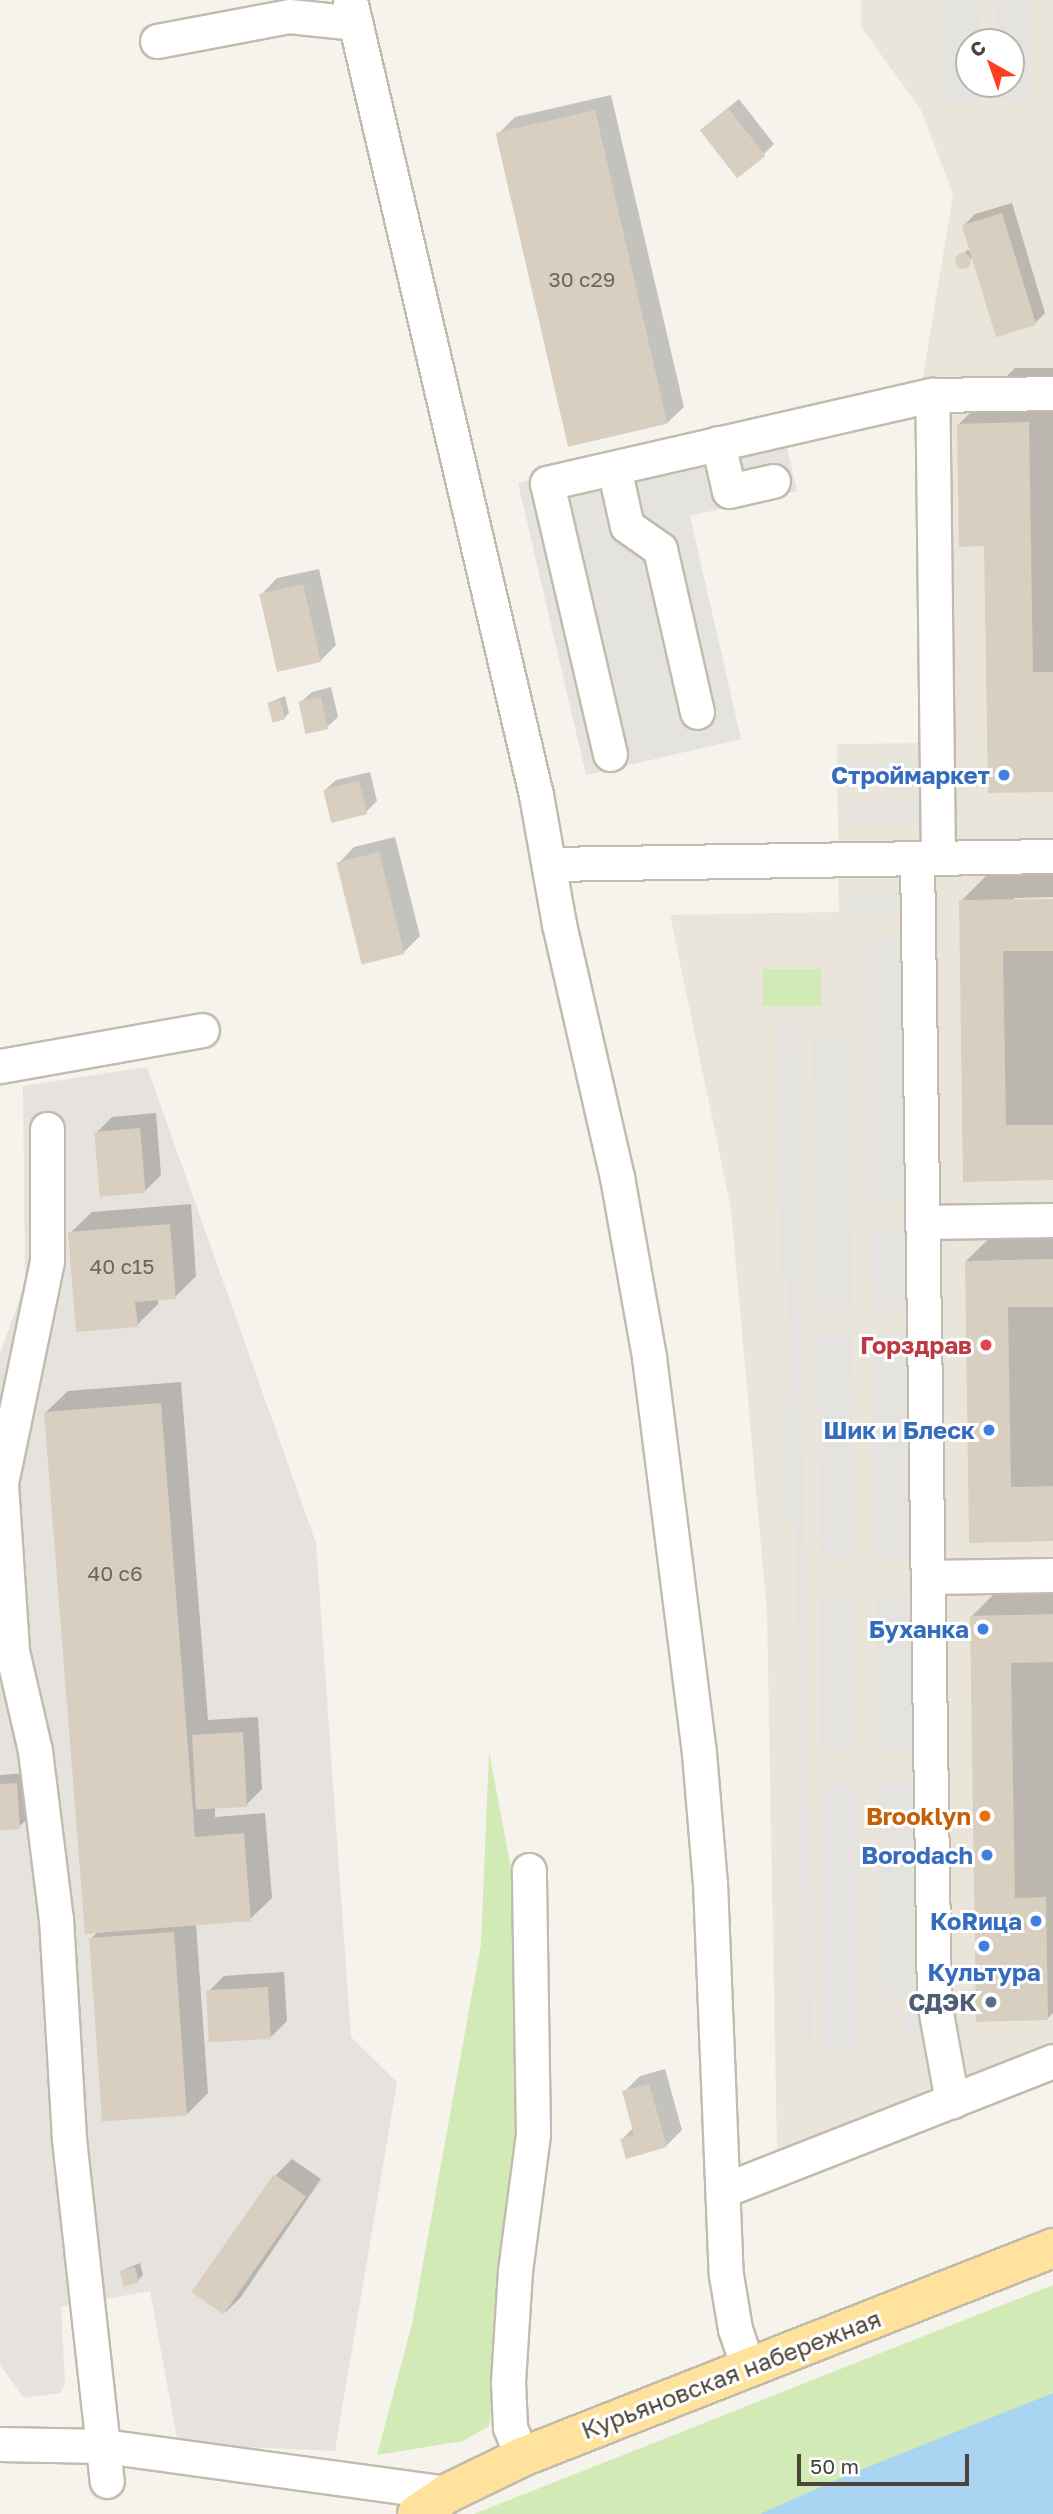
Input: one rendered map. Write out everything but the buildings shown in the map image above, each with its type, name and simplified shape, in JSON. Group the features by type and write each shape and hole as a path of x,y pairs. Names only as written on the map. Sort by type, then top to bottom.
{"main road":[{"name":"Курьяновская набережная","path":"432,2504 522,2457 1053,2248"}],"street":[{"path":"156,41 289,16 353,12 498,626 617,1177 649,1357 699,1753 715,1968 726,2275 735,2329 748,2367"},
{"path":"610,754 547,483 932,395 1053,393"},
{"path":"932,395 923,1222 934,2002 952,2101"},
{"path":"718,443 729,491 773,481"},
{"path":"614,468 627,526 660,549 698,712"},
{"path":"549,864 1053,856"},
{"path":"0,1066 202,1030"},
{"path":"47,1129 47,1261 1,1484 12,1650 35,1751 55,1919 69,2139 107,2481"},
{"path":"923,1222 1053,1220"},
{"path":"928,1577 1053,1575"},
{"path":"522,2457 510,2427 508,2382 515,2271 533,2134 529,1870"},
{"path":"724,2190 1053,2061"},
{"path":"0,2444 104,2446 432,2504"}],"shaded area":[{"path":"861,0 1053,0 1053,2046 777,2152 767,1613 731,1209 670,915 839,912 837,744 927,743 922,383 953,194 921,110 861,27"},
{"path":"944,0 979,0 980,28 955,28 955,98 981,98 981,102 946,102"},
{"path":"995,0 1030,0 1032,101 997,101 997,98 1025,98 1025,28 996,28"},
{"path":"781,422 797,491 690,516 741,739 586,775 518,483"},
{"path":"924,759 925,778 845,782 844,763"},
{"path":"845,803 925,803 925,822 845,822"},
{"path":"850,893 900,893 900,912 850,912"},
{"path":"867,937 908,937 908,1200 867,1200"},
{"path":"777,1014 797,1014 812,2045 803,2045 795,1517 784,1517 783,1404 790,1403 788,1277 780,1277"},
{"path":"848,1036 853,1309 817,1310 812,1037"},
{"path":"147,1067 316,1543 351,2037 397,2082 335,2451 178,2444 150,2291 61,2307 65,2385 60,2393 24,2398 0,2365 0,1354 25,1283 23,1086"},
{"path":"907,1228 908,1309 872,1310 871,1229"},
{"path":"852,1333 856,1560 821,1561 817,1334"},
{"path":"873,1333 909,1333 909,1560 873,1560"},
{"path":"912,1598 915,1749 879,1750 876,1599"},
{"path":"820,1599 856,1599 856,1750 820,1750"},
{"path":"914,1782 918,1994 882,1995 878,1783"},
{"path":"823,1783 859,1783 859,2048 823,2048"},
{"path":"926,2012 927,2039 904,2040 903,2013"}],"green space":[{"path":"763,969 821,969 821,1006 763,1006"},
{"path":"489,1751 517,1901 521,2074 511,2235 489,2426 463,2441 377,2455 412,2324 481,1944"},
{"path":"1053,2285 1053,2393 760,2514 474,2514"}],"water":[{"path":"1053,2393 1053,2514 760,2514 843,2477"}],"place":[{"name":"Строймаркет","path":"1004,775"},
{"name":"Горздрав","path":"986,1345"},
{"name":"Шик и Блеск","path":"989,1430"},
{"name":"Буханка","path":"983,1629"},
{"name":"Brooklyn","path":"985,1816"},
{"name":"Borodach","path":"987,1855"},
{"name":"КоRица","path":"1036,1921"},
{"name":"Культура","path":"984,1946"},
{"name":"СДЭК","path":"991,2002"}]}
